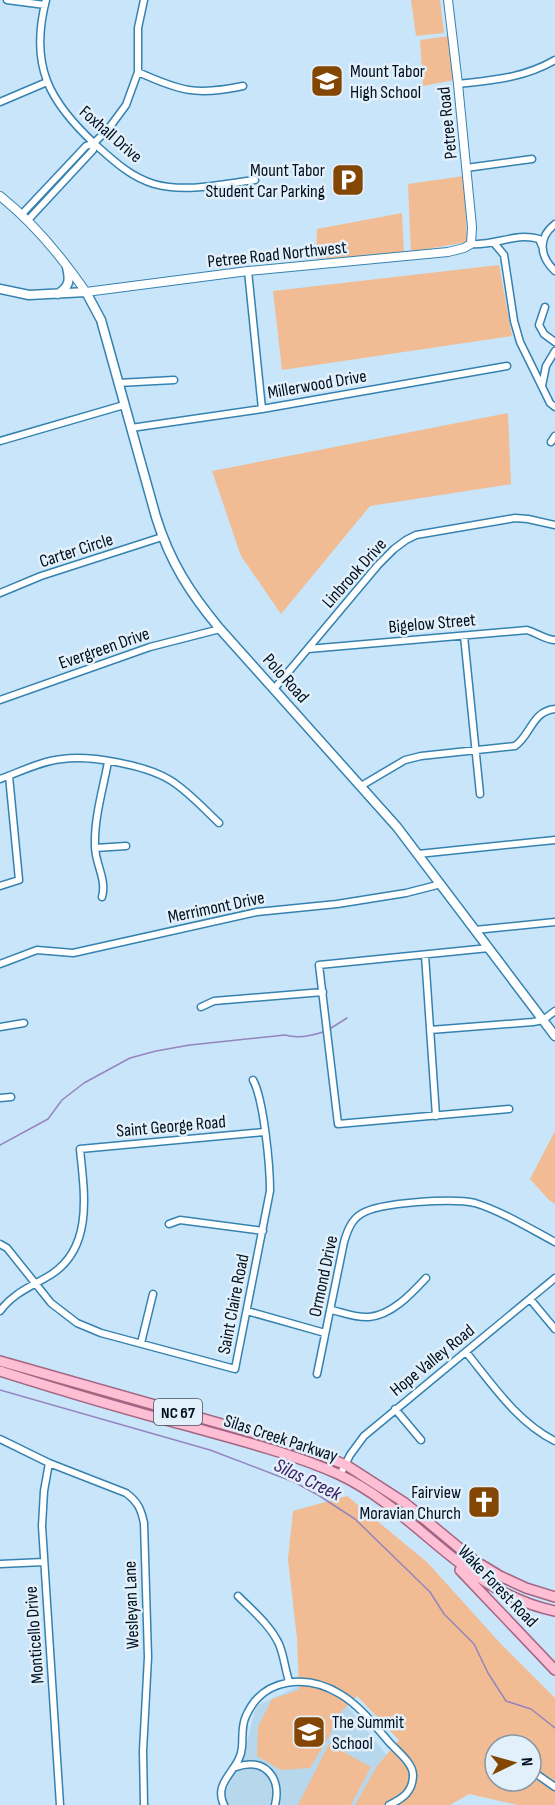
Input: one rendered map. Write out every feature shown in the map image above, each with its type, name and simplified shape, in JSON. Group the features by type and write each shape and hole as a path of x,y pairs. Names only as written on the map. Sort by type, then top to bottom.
{"main road":[{"path":"57,294 69,283 68,267"},
{"path":"0,289 30,295 86,292"},
{"name":"Polo Road","path":"86,292 101,320 162,537 182,579 220,629 361,786 418,854 555,1036"},
{"name":"Silas Creek Parkway","path":"0,1361 286,1442 346,1465 405,1503 475,1561 517,1584 555,1597"},
{"name":"Silas Creek Parkway","path":"0,1371 275,1451 340,1475 384,1502 442,1551 487,1584 523,1602 555,1611"},
{"name":"Wake Forest Road","path":"442,1551 555,1670"}],"street":[{"path":"7,0 45,3"},
{"path":"25,217 93,150 94,143 126,105 138,72 138,28 144,0"},
{"name":"Petree Road","path":"448,0 472,227 471,244"},
{"name":"Foxhall Drive","path":"45,3 40,40 41,62 56,101 68,118 118,165 134,176 156,184 182,188 255,180"},
{"path":"458,84 510,78 533,72 555,60"},
{"path":"138,72 172,87 198,92 223,91 243,86"},
{"path":"0,102 47,81"},
{"path":"466,168 532,159"},
{"path":"0,196 25,217 68,267 86,292"},
{"path":"542,246 550,228 555,224"},
{"path":"471,244 485,245 529,236 539,239 546,262 555,271"},
{"path":"494,243 504,255 514,321 520,342 550,403 555,407"},
{"name":"Petree Road Northwest","path":"86,292 248,272 448,252 464,249 471,244"},
{"path":"248,272 262,409"},
{"path":"545,307 539,325 544,334 555,342"},
{"path":"542,386 546,366 554,353"},
{"name":"Millerwood Drive","path":"131,428 262,409 507,366"},
{"path":"118,383 174,380"},
{"path":"0,441 124,405"},
{"name":"Linbrook Drive","path":"274,689 378,564 406,540 416,535 515,518 555,525"},
{"name":"Carter Circle","path":"0,593 41,576 162,537"},
{"name":"Evergreen Drive","path":"0,700 150,647 220,629"},
{"name":"Bigelow Street","path":"308,649 527,630 549,640 555,640"},
{"path":"464,636 480,794"},
{"path":"361,786 405,760 421,756 476,752 515,746 534,720 546,711 555,709"},
{"path":"0,779 63,758 108,762 140,768 160,775 178,786 219,823"},
{"path":"102,897 104,883 95,848 108,762"},
{"path":"0,886 19,880 9,776"},
{"path":"418,854 555,840"},
{"path":"95,848 126,846"},
{"name":"Merrimont Drive","path":"0,964 38,950 73,953 257,912 337,904 406,893 441,884"},
{"path":"475,930 555,922"},
{"path":"489,948 320,965 338,1124 509,1109"},
{"path":"425,955 436,1116"},
{"path":"201,1007 214,1001 323,992"},
{"path":"430,1030 543,1020 555,1011"},
{"path":"0,1027 24,1023"},
{"name":"Saint Claire Road","path":"0,1244 7,1248 58,1309 77,1323 101,1333 235,1369 270,1191 270,1173 258,1088 253,1080"},
{"path":"0,1098 11,1097"},
{"name":"Saint George Road","path":"35,1282 50,1275 61,1266 72,1251 82,1230 84,1190 80,1149 264,1132"},
{"name":"Ormond Drive","path":"317,1374 347,1233 357,1217 376,1208 433,1202 475,1203 555,1242"},
{"path":"170,1224 180,1220 263,1231"},
{"path":"332,1310 362,1317 376,1316 402,1300 426,1278"},
{"name":"Hope Valley Road","path":"340,1475 350,1455 364,1436 555,1278"},
{"path":"0,1311 9,1300 35,1282"},
{"path":"141,1343 153,1294"},
{"path":"530,1299 555,1329"},
{"path":"247,1311 325,1333"},
{"path":"466,1352 515,1410 538,1431 555,1441"},
{"path":"395,1409 421,1440"},
{"name":"Wesleyan Lane","path":"0,1439 49,1463 126,1493 141,1507 144,1523 147,1627 144,1805"},
{"name":"Monticello Drive","path":"49,1463 44,1491 42,1526 60,1805"},
{"path":"0,1564 44,1562"},
{"path":"238,1596 266,1624 274,1636 284,1660 289,1681"},
{"path":"224,1805 221,1799 221,1788 241,1755 243,1725 249,1709 258,1698 270,1690 289,1681 305,1681 343,1696 404,1758 413,1772 411,1786 403,1798 389,1805"},
{"path":"235,1768 252,1764 267,1770 274,1779 277,1789 275,1805"}],"shaded area":[{"path":"411,0 440,0 444,33 416,36"},
{"path":"449,36 454,80 423,86 420,40"},
{"path":"464,176 467,242 411,252 408,184"},
{"path":"402,213 404,253 316,259 317,229"},
{"path":"499,265 512,336 282,370 273,291"},
{"path":"508,413 511,484 370,506 281,614 241,556 212,471"},
{"path":"555,1131 555,1204 530,1179"},
{"path":"347,1496 428,1563 501,1644 555,1698 555,1805 518,1805 469,1794 450,1805 355,1805 377,1766 399,1740 357,1696 336,1717 330,1735 310,1768 281,1770 257,1756 258,1727 272,1699 299,1690 297,1639 288,1559 293,1511"},
{"name":"The Summit School","path":"302,1685 348,1707 401,1773 383,1805 218,1805 243,1758 256,1706"},
{"path":"329,1744 371,1767 351,1805 298,1805"}],"waterway":[{"path":"328,1030 347,1018"},
{"path":"0,1145 48,1119 62,1100 84,1083 130,1058 190,1045 285,1035 295,1037 323,1032"},
{"name":"Silas Creek","path":"0,1390 210,1450 294,1482 318,1495 355,1519 430,1592 444,1614 474,1644 488,1673 506,1701 531,1709 555,1728"}],"place":[{"name":"Mount Tabor High School","path":"327,81"},
{"name":"Mount Tabor Student Car Parking","path":"348,180"},
{"name":"Fairview Moravian Church","path":"484,1502"},
{"name":"The Summit School","path":"309,1732"}]}
